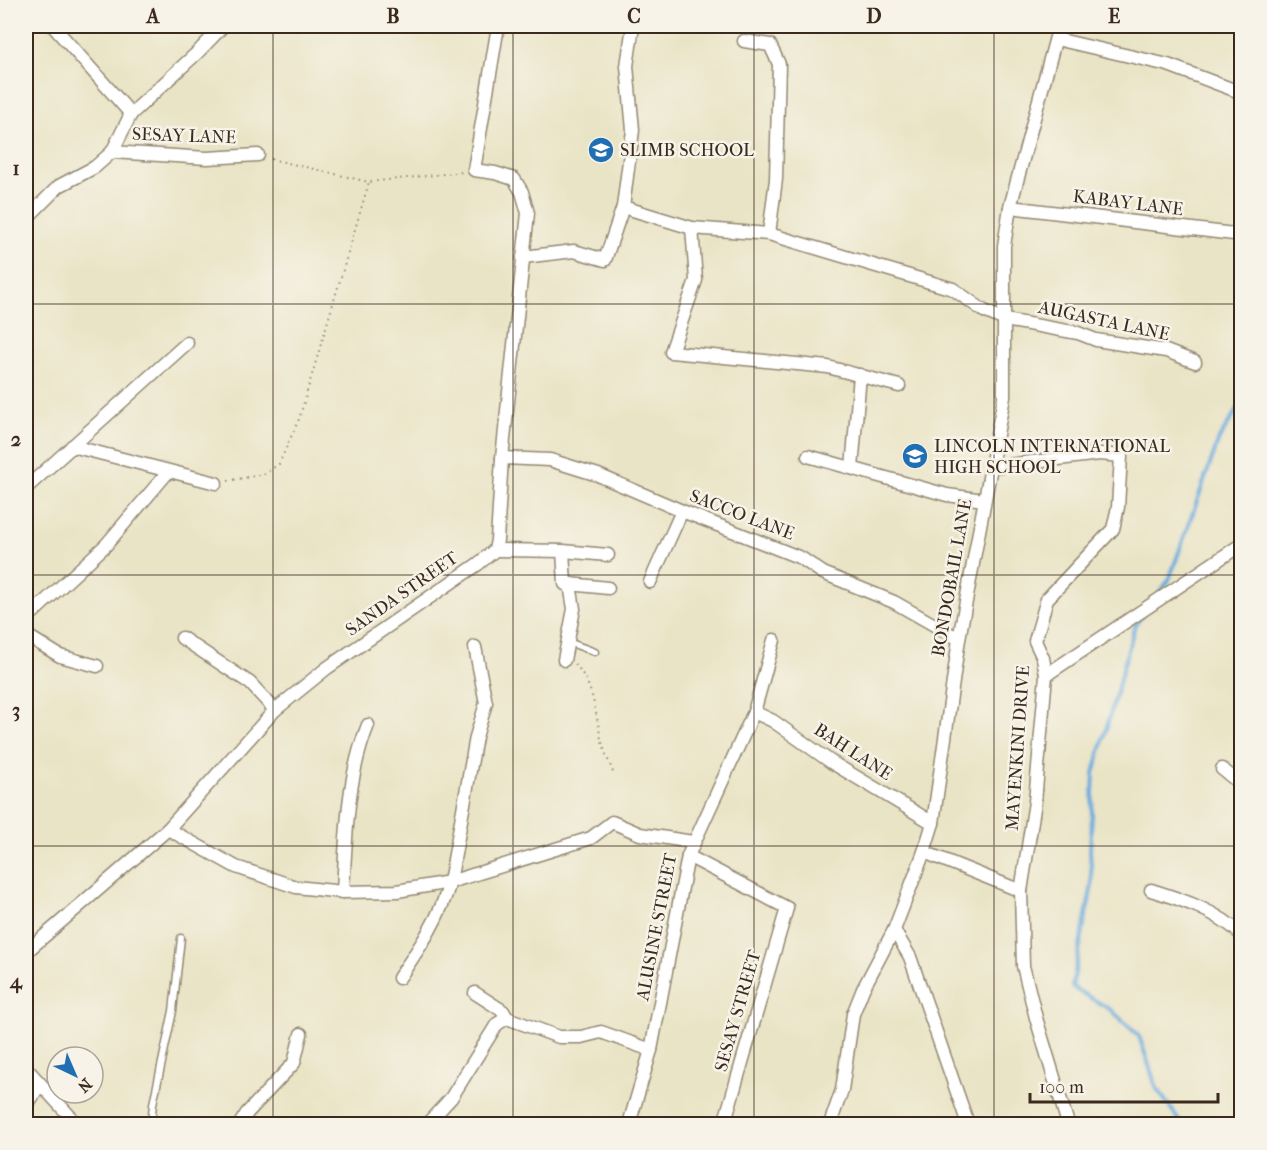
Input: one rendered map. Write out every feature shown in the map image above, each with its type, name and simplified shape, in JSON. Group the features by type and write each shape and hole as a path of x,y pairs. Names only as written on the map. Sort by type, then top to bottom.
{"street":[{"path":"53,26 132,114"},
{"path":"112,152 132,114 223,26"},
{"path":"498,26 474,170 514,179 522,192 528,213 502,458 495,550 564,551 608,555"},
{"path":"523,257 574,250 605,260 623,207 633,130 627,66 633,26"},
{"name":"BONDOBAIL LANE","path":"830,1125 842,1090 853,1014 863,989 894,930 933,824 959,639 1004,397 1005,246 1010,207 1059,26"},
{"path":"1056,39 1168,66 1242,93"},
{"path":"744,40 770,45 780,64 776,179 769,234"},
{"name":"SESAY LANE","path":"26,219 59,186 95,167 112,152 207,158 258,156"},
{"name":"AUGASTA LANE","path":"623,207 692,228 769,234 953,288 984,311 1005,320 1078,333 1096,340 1166,351 1195,362"},
{"name":"KABAY LANE","path":"1010,207 1242,235"},
{"path":"692,228 696,280 672,359 828,367 899,386"},
{"path":"26,488 187,343"},
{"path":"852,468 860,375"},
{"path":"72,446 216,483"},
{"name":"MAYENKINI DRIVE","path":"991,466 1100,454 1120,456 1118,507 1113,529 1047,599 1035,640 1043,658 1046,675 1035,802 1021,891 1023,966 1068,1125"},
{"path":"808,456 947,495 984,500"},
{"name":"SACCO LANE","path":"502,458 550,460 598,475 801,558 823,573 894,602 959,639"},
{"path":"26,619 106,545 168,472"},
{"path":"650,582 682,511"},
{"path":"1046,675 1242,544"},
{"name":"SANDA STREET","path":"26,952 168,829 275,710 327,668 495,550"},
{"path":"564,551 565,584 608,588"},
{"path":"564,660 574,609 570,584"},
{"path":"26,635 60,656 97,666"},
{"path":"182,638 250,683 275,710"},
{"name":"ALUSINE STREET","path":"629,1125 651,1050 688,856 753,712 774,640"},
{"path":"399,978 426,939 444,901 450,882 476,737 486,703 475,647"},
{"name":"BAH LANE","path":"753,712 773,721 831,762 933,824"},
{"path":"343,892 347,822 360,745 368,725"},
{"path":"1222,769 1242,785"},
{"path":"168,829 236,867 296,887 343,892 397,891 450,882 591,838 612,822 640,834 693,842"},
{"path":"924,852 1021,891"},
{"name":"SESAY STREET","path":"688,856 787,908 724,1125"},
{"path":"1151,890 1187,902 1230,924 1242,935"},
{"path":"894,930 910,957 968,1125"},
{"path":"427,1125 451,1098 502,1021 503,1011 475,993"},
{"path":"502,1021 559,1037 581,1037 601,1032 651,1050"},
{"path":"240,1125 247,1113 294,1063 301,1035"},
{"path":"26,1068 77,1125"},
{"path":"26,1107 40,1084"}],"lane":[{"path":"567,641 595,652"},
{"path":"151,1125 153,1104 173,1011 181,938"}],"path":[{"path":"258,156 369,182 474,170"},
{"path":"216,483 264,474 279,464 299,419 369,182"},
{"path":"564,660 576,664 588,681 601,736 614,776"}],"waterway":[{"path":"1159,593 1169,580 1219,439 1242,402"},
{"path":"1142,616 1135,625 1094,773 1090,850 1092,885 1072,987 1111,1010 1139,1036 1157,1089 1182,1124"}],"place":[{"name":"SLIMB SCHOOL","path":"601,150"},
{"name":"LINCOLN INTERNATIONAL HIGH SCHOOL","path":"915,456"}]}
